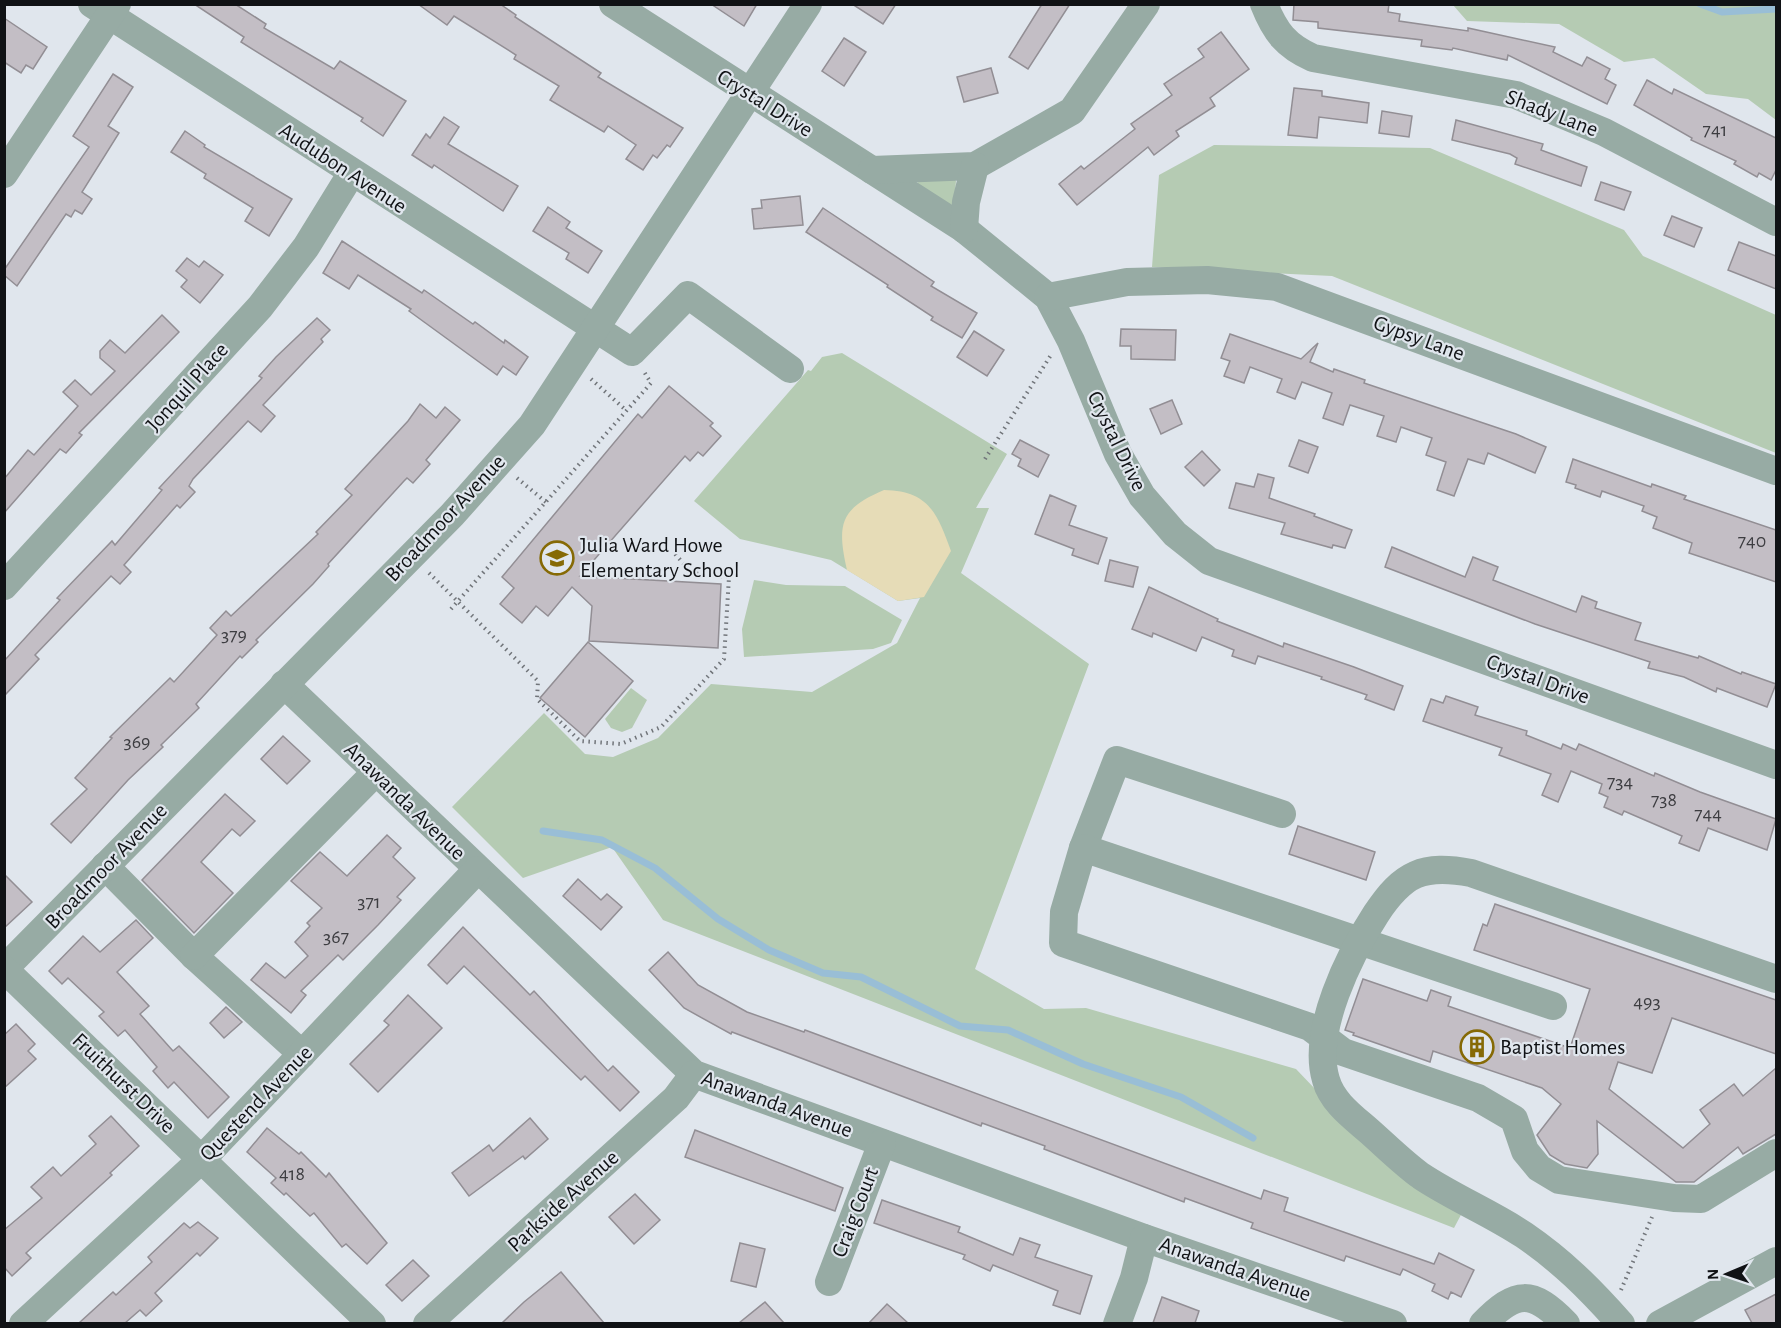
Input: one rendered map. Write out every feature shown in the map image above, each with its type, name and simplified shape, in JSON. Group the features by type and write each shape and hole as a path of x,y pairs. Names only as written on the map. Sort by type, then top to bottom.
{"street":[{"name":"Crystal Drive","path":"613,4 750,94 964,229 1048,297 1071,341 1118,454 1142,496 1174,534 1209,561 1776,765"},
{"name":"Broadmoor Avenue","path":"4,969 452,515 532,425 808,4"},
{"name":"Shady Lane","path":"1263,4 1271,23 1291,48 1313,58 1516,95 1604,132 1776,222"},
{"path":"872,170 975,166 1072,111 1147,6"},
{"path":"4,174 106,8"},
{"name":"Audubon Avenue","path":"106,8 351,174 632,352"},
{"path":"964,229 966,202 975,166"},
{"name":"Jonquil Place","path":"4,586 260,307 306,247 351,174"},
{"name":"Gypsy Lane","path":"1048,297 1127,282 1207,280 1277,286 1776,471"},
{"path":"632,352 688,295 790,369"},
{"name":"Anawanda Avenue","path":"284,684 694,1074 1144,1238 1389,1323"},
{"path":"1282,814 1117,760 1083,848 1064,912 1063,944 1310,1027 1343,1052 1478,1098 1514,1119 1525,1151 1539,1168 1559,1180 1674,1198 1701,1198 1776,1152"},
{"path":"194,956 375,773"},
{"path":"1083,848 1553,1006"},
{"path":"105,866 194,956 302,1054"},
{"path":"1619,1310 1524,1235 1421,1175 1345,1111 1326,1080 1322,1058 1324,1036 1332,1007 1359,942 1390,893 1403,880 1437,868 1471,873 1776,979"},
{"name":"Questend Avenue","path":"23,1323 202,1159 477,870"},
{"name":"Fruithurst Drive","path":"4,969 372,1323"},
{"name":"Parkside Avenue","path":"427,1323 676,1098 694,1074"},
{"name":"Craig Court","path":"829,1282 882,1143"},
{"path":"1117,1323 1134,1278 1144,1238"},
{"path":"1660,1323 1776,1261"},
{"path":"1483,1323 1498,1308 1518,1297 1533,1298 1566,1323"}],"path":[{"path":"451,609 460,602 651,383 632,352"},
{"path":"985,459 1054,352"},
{"path":"586,374 627,411"},
{"path":"516,477 547,503"},
{"path":"427,570 538,681 537,699 580,741 621,744 661,727 724,659 729,577 692,573 675,554"},
{"path":"1619,1310 1654,1211 1666,1215 1674,1198"}],"green space":[{"path":"1453,5 1776,5 1776,120 1748,99 1706,94 1654,58 1624,62 1559,24 1467,21"},
{"path":"1214,145 1430,148 1624,230 1643,256 1776,315 1776,453 1332,276 1152,267 1159,175"},
{"path":"952,177 956,181 954,203 950,206 917,184 919,178"},
{"path":"842,353 1007,454 976,508 989,508 961,573 1089,664 975,969 1044,1009 1086,1008 1296,1069 1379,1156 1463,1211 1454,1228 663,920 612,847 523,878 452,807 544,713 585,754 613,757 658,738 711,684 812,692 897,643 920,598 898,601 831,560 740,539 694,501 808,370 811,371 822,357"},
{"path":"754,580 786,585 845,586 902,620 891,643 873,649 744,657 742,629"},
{"path":"631,688 647,700 632,728 622,732 611,728 605,719"}],"sand":[{"path":"884,490 911,495 929,507 936,515 951,551 924,597 898,601 847,570 842,541 845,520 858,504"}],"building":[{"path":"194,4 235,4 266,24 264,28 334,69 340,61 406,101 383,136 361,121 363,118 241,42 244,37"},
{"path":"418,4 500,4 516,15 515,17 601,73 598,77 683,128 670,147 667,145 657,158 653,155 643,170 626,159 636,145 608,126 604,132 550,100 559,86 514,59 516,55 454,16 447,25"},
{"path":"711,4 757,4 744,26"},
{"path":"852,4 896,4 883,24"},
{"path":"1042,4 1070,4 1028,69 1009,57"},
{"path":"1294,4 1389,4 1388,12 1400,14 1399,21 1468,31 1468,28 1555,47 1553,52 1582,66 1587,57 1610,69 1605,79 1616,85 1607,104 1508,55 1507,60 1453,48 1452,50 1421,46 1422,40 1318,28 1318,22 1293,20"},
{"path":"4,18 47,47 33,69 26,65 21,73 4,62"},
{"path":"1221,32 1249,69 1210,98 1215,106 1176,131 1179,136 1154,155 1148,147 1077,205 1059,184 1081,166 1084,169 1135,129 1131,124 1172,95 1164,84 1204,57 1198,49"},
{"path":"844,38 866,52 844,86 822,71"},
{"path":"991,68 998,93 964,102 957,77"},
{"path":"113,74 133,87 108,126 119,133 82,192 92,199 82,214 75,210 71,217 66,214 17,286 4,275 4,270 89,147 73,136"},
{"path":"1647,80 1672,94 1674,89 1776,138 1776,170 1771,180 1759,173 1757,177 1734,164 1736,161 1691,140 1692,138 1634,105"},
{"path":"1294,88 1322,91 1322,96 1369,103 1367,123 1319,117 1317,138 1288,135"},
{"path":"1382,111 1412,116 1409,137 1379,133"},
{"path":"444,117 459,127 448,144 518,186 503,211 434,165 432,168 412,155 426,134 430,138"},
{"path":"1456,120 1543,144 1541,150 1587,167 1581,186 1515,164 1517,158 1510,154 1452,140"},
{"path":"185,131 205,145 204,147 292,199 269,236 245,221 253,208 204,178 206,174 171,152"},
{"path":"1601,182 1631,192 1624,210 1595,200"},
{"path":"800,196 803,225 754,229 752,209 762,208 761,200"},
{"path":"548,207 570,222 566,228 602,251 588,273 566,259 569,253 533,231"},
{"path":"823,208 934,282 931,286 977,313 962,338 931,320 933,317 887,287 888,285 806,232"},
{"path":"1672,216 1702,228 1694,247 1664,235"},
{"path":"342,241 422,293 424,290 473,324 475,322 504,343 505,340 528,357 516,375 503,366 497,375 409,311 411,309 358,275 349,289 323,273"},
{"path":"1739,242 1776,256 1776,289 1728,270"},
{"path":"187,258 199,267 204,261 223,275 200,303 181,287 187,280 176,271"},
{"path":"162,315 179,332 79,433 82,435 66,453 60,449 4,513 4,479 28,450 34,455 78,406 63,392 75,380 91,395 115,371 100,358 100,351 110,340 125,353"},
{"path":"317,318 330,330 321,339 323,342 263,405 275,416 261,432 248,421 193,479 189,486 195,492 180,508 177,505 124,565 131,572 120,584 111,576 35,655 39,659 4,696 4,661 60,600 57,598 112,541 115,545 162,490 159,488 262,378 259,376 276,357"},
{"path":"1121,329 1176,330 1175,360 1131,359 1131,346 1120,346"},
{"path":"974,331 1004,350 987,376 957,357"},
{"path":"1230,334 1301,359 1318,343 1310,362 1333,372 1334,369 1365,380 1364,383 1516,434 1546,447 1535,473 1488,453 1484,464 1468,459 1454,496 1437,490 1446,462 1426,455 1432,438 1401,427 1396,442 1377,436 1384,416 1350,405 1343,425 1323,418 1332,393 1302,382 1295,399 1277,392 1282,379 1250,367 1244,383 1224,376 1230,361 1221,358"},
{"name":"Julia Ward Howe Elementary School","path":"669,386 713,423 710,426 721,436 703,456 698,452 690,461 685,456 580,576 721,584 718,648 589,641 592,606 572,587 548,616 536,606 522,623 500,604 514,588 502,577 638,414 642,418"},
{"path":"1172,400 1182,424 1161,434 1150,409"},
{"path":"420,404 436,418 445,407 460,420 426,460 430,464 413,483 407,478 404,481 328,564 329,566 313,584 256,640 258,642 242,658 240,656 196,704 199,708 161,745 163,747 128,780 71,843 51,824 87,789 75,778 112,738 110,737 170,678 174,682 217,635 210,628 226,611 231,616 318,534 316,532 352,495 345,489 408,421"},
{"path":"1020,440 1049,455 1038,477 1018,466 1021,459 1012,454"},
{"path":"1299,440 1318,447 1308,473 1289,466"},
{"path":"1202,451 1220,470 1204,486 1185,467"},
{"path":"1573,459 1651,487 1652,484 1686,496 1684,499 1776,530 1776,582 1689,553 1692,543 1653,528 1657,517 1642,511 1644,506 1602,491 1600,497 1575,488 1576,485 1566,482"},
{"path":"1258,474 1274,478 1269,498 1352,530 1345,548 1333,545 1332,548 1281,534 1285,523 1229,508 1236,483 1254,487"},
{"path":"1050,495 1076,506 1069,525 1107,538 1098,564 1072,555 1074,549 1035,534"},
{"path":"1392,547 1465,577 1473,557 1498,567 1493,580 1576,612 1582,596 1597,602 1595,608 1641,623 1635,640 1698,658 1699,656 1741,674 1742,672 1776,684 1767,707 1717,688 1716,692 1684,677 1648,668 1650,662 1535,624 1385,567"},
{"path":"1110,560 1138,567 1133,587 1105,581"},
{"path":"1149,587 1218,619 1217,621 1283,647 1284,643 1403,686 1394,710 1365,699 1367,695 1321,679 1322,677 1258,656 1255,664 1232,656 1234,650 1202,637 1196,651 1153,633 1152,637 1132,629"},
{"path":"588,642 633,681 585,737 540,698"},
{"path":"1446,696 1478,707 1475,715 1527,731 1526,735 1561,749 1563,744 1576,750 1579,744 1654,776 1655,773 1776,819 1767,850 1708,828 1699,851 1679,843 1682,836 1624,811 1622,815 1604,807 1608,797 1599,793 1602,784 1571,771 1558,802 1542,795 1551,774 1499,755 1502,748 1423,721 1431,699 1443,703"},
{"path":"283,736 310,761 287,784 261,759"},
{"path":"225,794 255,821 240,836 232,829 201,862 233,893 194,933 142,880"},
{"path":"1298,826 1375,852 1366,880 1289,854"},
{"path":"387,835 401,848 393,857 415,878 397,897 401,900 343,960 338,955 301,991 306,995 291,1013 251,980 266,963 285,978 308,956 295,942 310,926 307,923 322,908 291,881 320,852 347,876"},
{"path":"4,874 32,902 4,928"},
{"path":"578,879 601,900 607,894 622,907 601,930 563,896"},
{"name":"Baptist Homes","path":"1495,904 1776,1000 1776,1054 1672,1018 1652,1073 1618,1062 1609,1089 1683,1148 1710,1124 1700,1110 1734,1084 1743,1096 1776,1068 1776,1134 1743,1154 1738,1147 1694,1182 1676,1182 1597,1121 1598,1154 1587,1168 1565,1164 1550,1155 1537,1135 1561,1104 1542,1088 1433,1051 1430,1062 1353,1035 1354,1033 1345,1030 1363,979 1427,1001 1431,990 1451,997 1448,1006 1570,1048 1590,989 1474,950 1483,924 1487,926"},
{"path":"136,920 153,938 117,972 149,1006 140,1014 173,1051 179,1046 229,1097 208,1118 174,1082 168,1088 153,1071 157,1067 125,1030 118,1036 99,1016 104,1012 68,978 62,984 49,971 83,936 100,952"},
{"path":"463,927 530,995 534,991 608,1071 613,1066 639,1092 620,1111 585,1076 581,1080 464,966 447,984 428,965"},
{"path":"668,952 698,985 747,1012 804,1032 805,1030 1261,1199 1264,1190 1288,1198 1284,1211 1434,1264 1439,1253 1474,1270 1461,1297 1451,1292 1448,1299 1432,1291 1435,1284 1403,1269 1400,1275 1346,1256 1344,1261 1251,1228 1253,1223 1185,1198 1184,1202 1044,1149 1045,1146 982,1123 981,1126 732,1032 731,1034 684,1008 649,970"},
{"path":"408,995 442,1028 378,1092 350,1064 389,1025 384,1021"},
{"path":"226,1007 242,1022 224,1038 210,1023"},
{"path":"16,1024 35,1044 28,1051 36,1059 4,1088 4,1035"},
{"path":"111,1116 139,1146 110,1173 112,1175 26,1253 31,1258 12,1276 4,1267 4,1230 42,1198 31,1187 53,1167 61,1176 96,1144 89,1136"},
{"path":"530,1118 548,1139 525,1159 523,1156 469,1196 452,1173 489,1145 493,1151"},
{"path":"267,1128 299,1154 301,1152 326,1177 329,1173 387,1243 367,1264 346,1244 342,1247 314,1213 310,1216 286,1193 284,1195 271,1183 276,1178 247,1152"},
{"path":"695,1130 843,1188 835,1211 685,1157"},
{"path":"635,1194 660,1220 634,1244 609,1217"},
{"path":"882,1200 960,1227 958,1232 1013,1255 1020,1238 1040,1245 1035,1257 1092,1276 1080,1314 1053,1305 1058,1291 993,1265 990,1271 963,1259 965,1255 874,1223"},
{"path":"198,1222 218,1238 200,1256 197,1253 155,1293 162,1301 146,1316 140,1310 125,1323 79,1323 113,1292 116,1295 152,1262 148,1257 184,1223 190,1228"},
{"path":"740,1243 765,1249 756,1287 731,1281"},
{"path":"413,1260 429,1276 402,1301 386,1285"},
{"path":"561,1272 604,1323 502,1323 524,1302"},
{"path":"1776,1294 1776,1323 1752,1323 1745,1310"},
{"path":"1162,1297 1199,1311 1195,1323 1153,1323"},
{"path":"765,1302 784,1323 739,1323"},
{"path":"887,1304 908,1323 869,1323"}],"waterway":[{"path":"1700,4 1722,12 1776,9"},
{"path":"543,831 602,840 655,868 718,919 769,950 823,973 861,977 960,1026 1008,1030 1083,1064 1181,1097 1253,1138"}],"place":[{"name":"Julia Ward Howe Elementary School","path":"557,558"},
{"name":"Baptist Homes","path":"1477,1047"}]}
